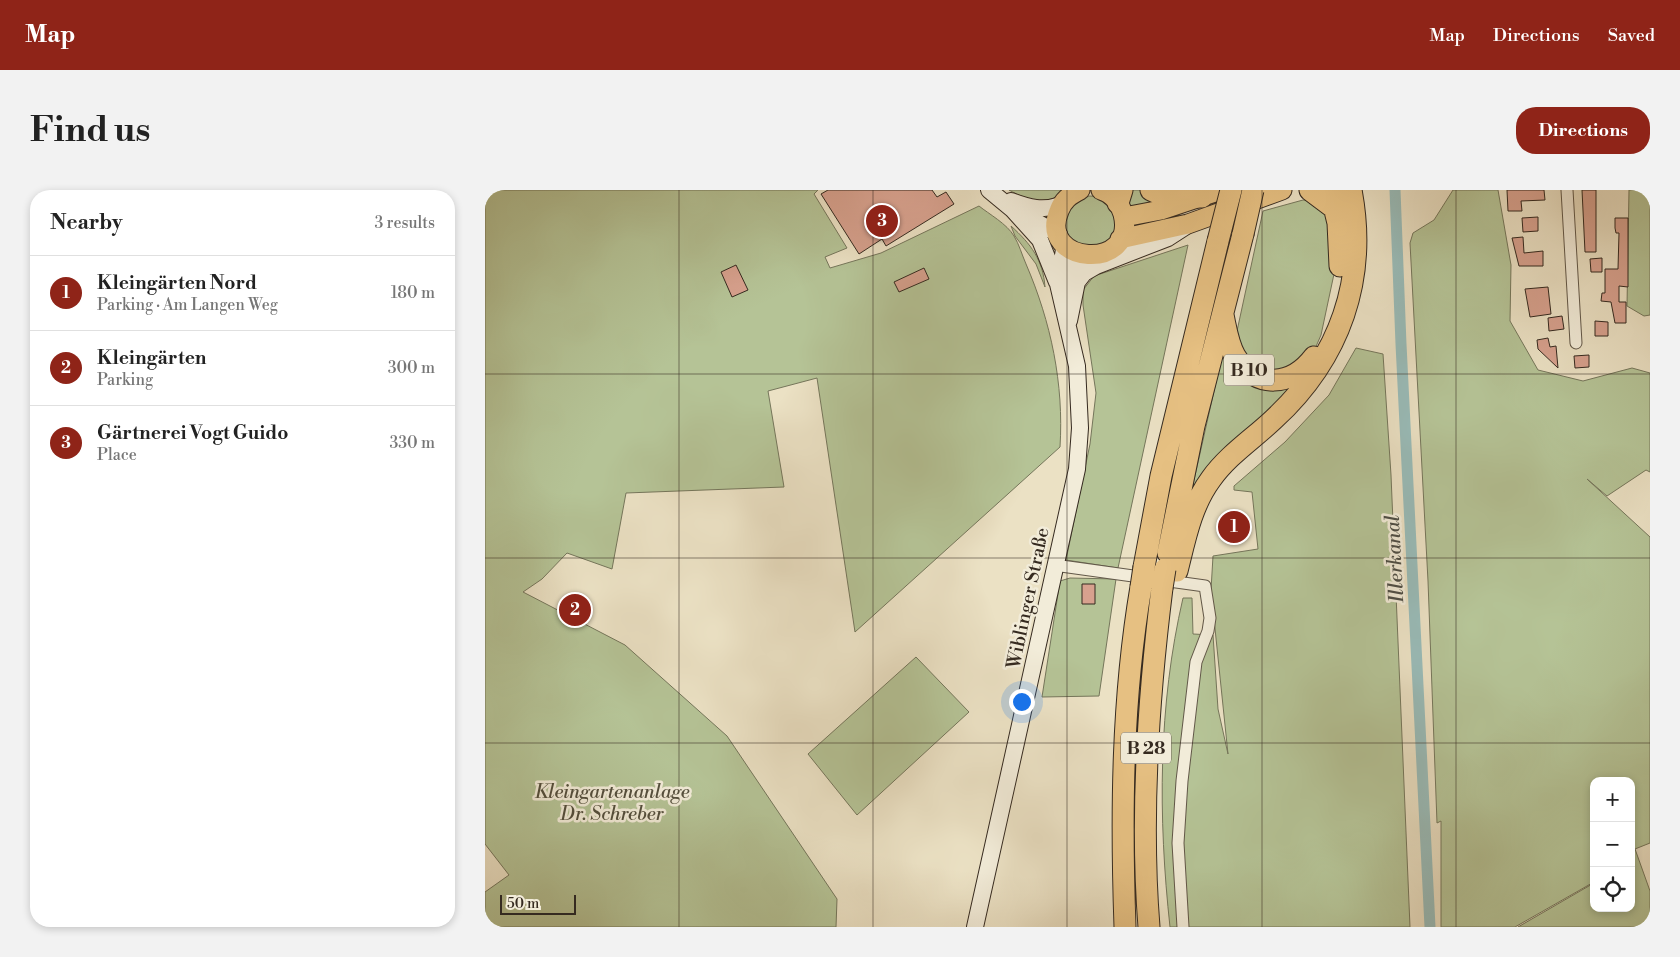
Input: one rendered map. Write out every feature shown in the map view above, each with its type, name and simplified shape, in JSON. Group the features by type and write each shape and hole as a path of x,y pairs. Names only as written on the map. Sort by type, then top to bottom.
{"highway":[{"path":"1151,190 1162,196 1174,198 1212,194"},
{"name":"B 10","path":"1231,190 1218,240 1213,307 1236,357 1246,368 1265,379 1276,380 1289,378 1302,371 1314,358 1324,339 1335,303 1341,260 1339,223 1332,199 1310,190"},
{"name":"B 10","path":"1213,307 1243,234 1253,190"},
{"path":"1161,578 1200,496 1222,465 1273,420 1313,375 1327,356 1340,327 1352,279 1356,225 1351,190"},
{"name":"B 28","path":"1125,927 1122,780 1129,671 1161,578 1193,430 1213,307"},
{"name":"B 28","path":"1149,927 1145,853 1145,782 1147,732 1154,673 1161,578"}],"main road":[{"path":"990,191 1031,208 1046,209 1061,205 1073,193 1080,190"},
{"path":"1101,190 1121,203 1144,214 1212,194"},
{"path":"1120,239 1188,224 1282,190"},
{"path":"990,191 1012,209 1062,239 1071,250 1087,256 1106,252 1120,239 1125,224 1121,203"},
{"path":"1061,205 1057,224 1062,239"},
{"path":"1012,209 1040,240 1058,284"},
{"path":"1068,326 1077,282 1084,273 1096,266 1168,238 1188,224"},
{"name":"Wiblinger Straße","path":"975,927 1054,564 1077,469 1081,428 1077,366 1058,284 1062,239"},
{"name":"Wiblinger Straße","path":"1063,305 1071,270 1087,256"}],"street":[{"path":"1567,190 1576,343"},
{"path":"1054,564 1205,586 1210,618 1208,631 1196,662 1181,790 1178,843 1183,927"}],"green space":[{"name":"Kleingartenanlage Dr. Schreber","path":"485,190 818,190 814,194 847,248 825,257 830,268 881,253 979,206 1007,227 1017,242 1035,286 1054,354 1060,400 1060,447 855,632 817,378 768,391 784,487 626,493 612,569 567,553 542,579 523,592 625,645 727,736 837,899 836,927 485,927 485,892 509,875 485,844"},
{"path":"1009,190 1064,190 1058,196 1051,199 1038,201 1031,200"},
{"path":"1126,190 1144,190 1158,201 1133,208 1128,204"},
{"path":"1453,190 1498,190 1511,265 1510,321 1538,370 1583,381 1632,368 1650,373 1650,472 1646,470 1607,496 1587,479 1650,537 1650,843 1635,849 1635,777 1590,777 1590,884 1515,927 1441,927 1441,821 1437,823 1428,581 1410,243 1413,233 1434,220"},
{"path":"1629,190 1650,190 1650,315 1644,316 1627,306"},
{"path":"1090,196 1100,198 1108,204 1114,212 1116,222 1114,232 1108,240 1100,246 1090,248 1080,246 1072,240 1066,232 1064,222 1066,212 1072,204 1080,198"},
{"path":"1303,200 1314,201 1324,211 1332,233 1334,274 1321,335 1314,351 1284,373 1255,367 1241,348 1237,331 1263,211"},
{"path":"1011,226 1035,253 1042,269 1045,287 1036,264 1015,236"},
{"path":"1188,245 1118,568 1066,560 1090,444 1096,393 1083,305 1083,290 1094,276"},
{"path":"1356,348 1383,354 1391,475 1410,927 1170,927 1163,844 1163,762 1169,680 1183,598 1192,598 1193,634 1213,635 1218,709 1228,754 1211,590 1213,556 1258,549 1252,492 1234,490 1234,486 1285,442 1329,395"},
{"path":"1223,351 1233,361 1303,379 1190,498"},
{"path":"1070,578 1116,579 1099,696 1042,697 1060,581"},
{"path":"916,657 969,712 857,815 808,754"},
{"path":"1635,849 1650,891 1650,927 1518,927 1590,885 1590,912 1635,912"}],"building":[{"path":"828,190 932,190 937,197 946,192 954,204 886,246 882,239 859,254 821,194"},
{"path":"1507,190 1544,190 1545,200 1521,201 1522,211 1508,211"},
{"path":"1582,190 1596,190 1596,252 1585,252"},
{"path":"1538,217 1538,231 1523,232 1522,218"},
{"path":"1615,218 1628,218 1628,287 1619,286 1619,302 1626,302 1626,323 1615,323 1611,302 1601,301 1602,293 1605,293 1605,269 1618,269 1619,233 1616,233"},
{"path":"1523,237 1524,253 1543,251 1543,266 1519,266 1512,238"},
{"path":"1602,258 1602,272 1591,272 1590,259"},
{"path":"736,265 748,290 732,297 721,272"},
{"path":"924,268 929,279 899,292 894,282"},
{"path":"1548,287 1551,314 1530,317 1525,289"},
{"path":"1562,316 1564,329 1549,331 1548,318"},
{"path":"1595,321 1608,322 1608,336 1595,336"},
{"path":"1548,338 1550,347 1556,346 1558,368 1538,349 1537,340"},
{"path":"1589,355 1589,367 1575,368 1574,356"},
{"path":"1082,584 1095,584 1095,604 1082,604"}],"waterway":[{"name":"Illerkanal","path":"1395,190 1430,927"}],"place":[{"name":"Gärtnerei Vogt Guido","path":"882,221"},
{"name":"Kleingärten Nord","path":"1234,527"},
{"name":"Kleingärten","path":"575,610"}]}
